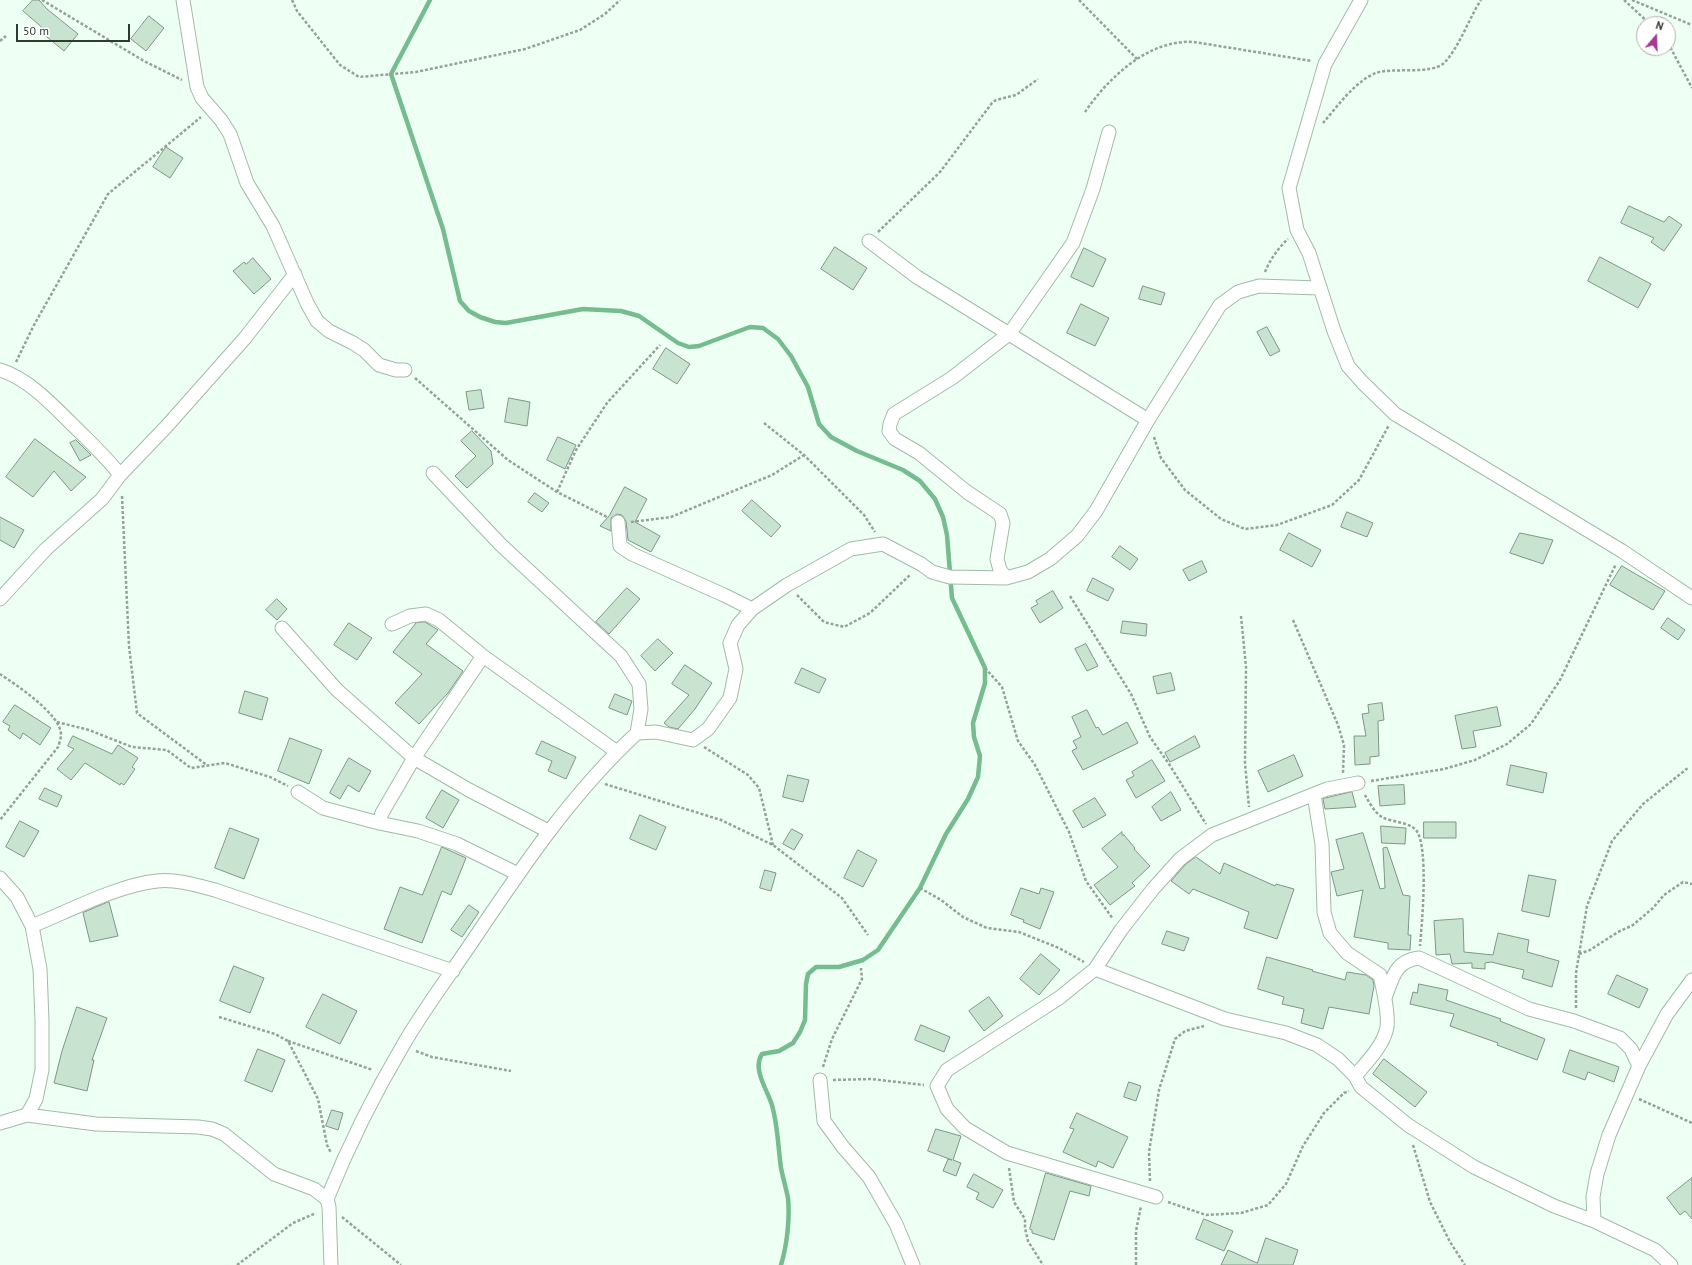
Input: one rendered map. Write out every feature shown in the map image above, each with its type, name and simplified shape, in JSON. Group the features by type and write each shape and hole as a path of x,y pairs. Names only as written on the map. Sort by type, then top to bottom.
{"street":[{"path":"183,0 196,87 202,98 221,120 230,134 247,183 273,226 317,320 329,331 354,343 364,350 379,365 396,370 405,370"},
{"path":"1360,0 1325,64 1289,188 1297,230 1309,253 1319,288 1348,366 1395,414 1622,550 1692,598"},
{"path":"1006,578 1000,570 997,559 1003,523 1000,514 967,492 919,453 895,439 889,431 894,414 952,378 1010,333 1073,244 1093,189 1109,132"},
{"path":"869,241 917,277 1010,333 1148,420"},
{"path":"0,599 46,548 102,499 120,475 166,427 245,338 295,274"},
{"path":"637,733 656,732 693,740 708,730 730,698 736,669 730,643 738,625 752,609 787,585 851,549 883,544 921,564 932,572 950,577 1006,578 1028,572 1050,559 1077,536 1096,510 1148,420 1220,305 1238,292 1258,286 1319,288"},
{"path":"5,371 47,399 111,463 120,475"},
{"path":"331,1265 328,1203 339,1170 362,1121 402,1046 548,831 592,779 637,733 641,709 639,684 621,656 501,545 434,473"},
{"path":"618,522 620,546 632,554 752,609"},
{"path":"392,624 410,616 426,614 439,620 483,656 617,752"},
{"path":"282,628 337,690 414,758 470,790 548,831"},
{"path":"379,824 382,813 414,758 483,656"},
{"path":"1150,1195 1007,1153 965,1128 947,1109 937,1086 947,1070 1059,998 1095,969 1121,930 1152,889 1180,859 1212,835 1314,794 1342,785 1358,783"},
{"path":"298,792 323,808 379,824 418,831 457,844 518,874"},
{"path":"1314,794 1322,844 1324,912 1330,933 1347,953 1380,974 1385,998 1387,1027 1380,1044 1358,1082"},
{"path":"0,878 17,897 32,926 40,969 42,1070 36,1099 27,1114"},
{"path":"32,926 123,889 158,881 186,882 215,890 453,971"},
{"path":"1385,998 1397,968 1408,960 1419,958 1435,964 1529,1009 1574,1021 1620,1038 1631,1049 1639,1066"},
{"path":"1095,969 1225,1019 1286,1033 1317,1045 1338,1060 1358,1082 1408,1125 1474,1167 1554,1206 1594,1221 1655,1250 1670,1265"},
{"path":"1594,1221 1593,1197 1597,1174 1609,1135 1639,1066 1667,1014 1692,980"},
{"path":"820,1080 824,1121 843,1147 869,1177 896,1224 913,1265"},
{"path":"0,1123 27,1114 96,1124 163,1125 212,1128 224,1134 274,1174 314,1189 328,1203"}],"path":[{"path":"42,0 144,61 196,87"},
{"path":"292,0 297,11 340,65 359,77 416,72 525,48 580,30 605,14 620,0"},
{"path":"1079,0 1137,59"},
{"path":"1319,128 1358,85 1376,73 1399,70 1428,69 1443,64 1453,50 1481,0"},
{"path":"1624,0 1641,16"},
{"path":"1632,0 1692,25"},
{"path":"0,41 6,36"},
{"path":"1085,112 1099,92 1137,59 1170,44 1183,41 1300,58 1325,64"},
{"path":"1675,56 1692,88"},
{"path":"869,241 940,172 992,103 996,100 1016,95 1038,79"},
{"path":"5,371 34,325 108,194 211,109"},
{"path":"1258,286 1269,263 1281,245 1297,230"},
{"path":"557,492 576,450 607,403 660,345"},
{"path":"405,370 442,400 508,460 557,492 618,522 638,522 671,517 772,475 804,456"},
{"path":"1148,420 1161,458 1185,490 1221,519 1245,529 1277,525 1332,505 1359,480 1395,414"},
{"path":"764,423 804,456 864,515 883,544"},
{"path":"120,475 129,646 137,713 208,766"},
{"path":"1419,958 1424,895 1424,867 1419,838 1416,830 1380,816 1371,805 1358,783 1444,769 1475,760 1507,744 1531,724 1560,680 1622,550"},
{"path":"787,585 824,622 844,627 870,613 921,564"},
{"path":"1070,596 1130,694 1150,736 1169,764 1212,835"},
{"path":"1241,616 1246,667 1245,763 1250,819"},
{"path":"1293,620 1338,725 1344,745 1342,785"},
{"path":"985,668 1002,687 1018,741 1035,765 1069,832 1086,881 1121,930"},
{"path":"0,674 30,694 58,722 89,730 132,747 167,750 191,768 225,763 270,777 298,792"},
{"path":"0,820 58,747 61,735 58,722"},
{"path":"693,740 748,775 759,788 773,845"},
{"path":"1574,1021 1577,998 1576,973 1587,906 1612,841 1643,804 1689,767"},
{"path":"592,779 721,820 773,845 842,898 868,935"},
{"path":"1579,954 1590,950 1618,932 1633,925 1653,908 1664,895 1684,882 1692,884"},
{"path":"920,888 941,900 963,917 987,928 1019,932 1059,948 1095,969"},
{"path":"862,968 862,979 832,1039 820,1080 871,1079 937,1086"},
{"path":"219,1018 275,1034 288,1041 386,1075"},
{"path":"1136,1265 1136,1231 1150,1195 1149,1152 1158,1090 1175,1039 1185,1031 1225,1019"},
{"path":"288,1041 318,1099 327,1145 339,1170"},
{"path":"402,1046 432,1057 511,1070"},
{"path":"1150,1195 1206,1214 1242,1213 1268,1205 1286,1184 1303,1146 1324,1113 1344,1093 1358,1082"},
{"path":"1627,1094 1692,1123"},
{"path":"1408,1125 1430,1202 1450,1242 1465,1265"},
{"path":"1007,1153 1014,1202 1025,1219 1028,1241 1043,1265"},
{"path":"237,1265 293,1223 328,1203 400,1265"}],"building":[{"path":"33,0 39,0 47,9 78,34 64,51 42,33 45,30 23,11"},
{"path":"149,16 164,28 146,51 131,39"},
{"path":"166,147 183,158 170,178 153,167"},
{"path":"1629,206 1664,222 1669,216 1682,225 1664,251 1651,242 1654,238 1621,223"},
{"path":"835,247 867,268 853,290 821,269"},
{"path":"1084,248 1106,259 1093,287 1071,277"},
{"path":"1600,257 1651,284 1638,308 1588,281"},
{"path":"253,258 271,279 254,294 233,271 244,262 246,264"},
{"path":"1143,286 1165,293 1161,305 1139,299"},
{"path":"1081,304 1109,318 1095,346 1067,333"},
{"path":"1267,327 1280,351 1270,356 1257,332"},
{"path":"666,348 690,364 677,384 653,369"},
{"path":"481,390 484,408 469,410 466,392"},
{"path":"509,398 530,402 527,426 505,422"},
{"path":"472,431 491,451 493,464 467,488 455,476 476,456 461,441"},
{"path":"558,437 576,445 565,469 547,460"},
{"path":"35,439 86,477 71,491 54,471 33,497 6,477"},
{"path":"76,440 91,455 80,461 70,443"},
{"path":"625,487 647,499 635,522 660,536 651,552 628,540 626,521 622,515 617,514 611,518 611,531 600,526 609,516"},
{"path":"535,493 549,503 542,512 528,502"},
{"path":"752,500 781,526 771,537 742,511"},
{"path":"1347,512 1373,523 1367,537 1341,527"},
{"path":"0,517 24,530 14,548 0,540"},
{"path":"1289,533 1321,550 1312,567 1280,550"},
{"path":"1520,533 1553,540 1543,564 1510,553"},
{"path":"1120,546 1138,559 1130,570 1112,557"},
{"path":"1202,561 1207,572 1189,581 1183,570"},
{"path":"1622,566 1665,591 1653,610 1610,585"},
{"path":"1093,578 1114,589 1108,601 1087,591"},
{"path":"627,588 640,599 609,634 596,622"},
{"path":"1053,591 1063,608 1040,623 1031,608 1038,604 1036,601"},
{"path":"277,599 287,609 277,620 266,610"},
{"path":"1668,618 1685,630 1678,640 1661,628"},
{"path":"1123,621 1147,624 1146,636 1121,633"},
{"path":"425,622 438,630 426,644 463,671 448,693 419,724 395,703 422,674 393,652 416,623"},
{"path":"349,623 372,638 357,660 334,645"},
{"path":"658,639 673,653 655,671 641,656"},
{"path":"1086,644 1098,666 1087,671 1075,649"},
{"path":"685,665 712,683 695,709 678,729 669,727 664,723 689,695 672,684"},
{"path":"802,668 826,679 819,693 795,683"},
{"path":"1171,673 1175,690 1157,694 1153,677"},
{"path":"245,691 268,698 262,720 239,713"},
{"path":"615,694 632,701 627,715 609,708"},
{"path":"1382,703 1384,720 1378,721 1379,756 1370,757 1370,764 1355,765 1354,736 1366,736 1362,714 1369,713 1368,705"},
{"path":"15,705 51,728 40,745 23,733 20,739 8,730 10,726 3,722"},
{"path":"1497,707 1501,726 1473,731 1476,747 1462,749 1455,716"},
{"path":"1087,710 1096,728 1098,727 1103,735 1127,722 1138,743 1083,770 1072,751 1077,748 1073,741 1081,737 1072,717"},
{"path":"73,736 112,754 118,745 138,758 132,767 135,769 124,785 121,783 120,785 85,763 71,780 57,769 74,749 68,746"},
{"path":"1195,736 1200,747 1170,762 1165,753"},
{"path":"290,738 322,750 309,784 278,771"},
{"path":"542,741 576,757 566,779 548,771 552,761 536,754"},
{"path":"1294,755 1303,776 1268,792 1258,771"},
{"path":"349,758 371,771 359,792 348,785 340,799 330,793"},
{"path":"1152,760 1165,781 1136,798 1126,780 1134,776 1132,772"},
{"path":"1511,765 1547,773 1543,793 1507,785"},
{"path":"788,775 809,780 803,802 783,797"},
{"path":"1404,785 1405,804 1380,806 1378,786"},
{"path":"45,788 62,796 57,807 39,799"},
{"path":"442,790 459,800 443,828 426,818"},
{"path":"1171,792 1181,810 1161,821 1152,807"},
{"path":"1352,792 1356,807 1325,809 1323,799"},
{"path":"1095,798 1106,815 1083,828 1073,811"},
{"path":"640,815 666,827 656,850 630,839"},
{"path":"20,821 39,831 24,857 6,847"},
{"path":"1424,822 1456,822 1456,838 1424,838"},
{"path":"1381,826 1406,828 1405,844 1382,843"},
{"path":"230,828 259,839 244,879 215,868"},
{"path":"792,829 803,835 794,850 783,844"},
{"path":"1122,832 1122,835 1124,835 1135,848 1134,849 1150,866 1132,883 1135,886 1110,905 1094,885 1118,867 1102,849"},
{"path":"1363,833 1380,889 1385,888 1383,848 1387,847 1403,895 1410,896 1408,935 1411,935 1410,950 1388,949 1388,943 1354,937 1363,890 1337,896 1331,872 1344,869 1336,840"},
{"path":"442,847 466,858 451,895 442,891 422,943 384,929 400,887 422,895"},
{"path":"858,850 877,860 863,887 844,878"},
{"path":"1196,857 1220,874 1224,863 1275,886 1276,884 1294,889 1277,939 1244,928 1249,912 1193,889 1189,894 1171,881 1185,865"},
{"path":"765,870 776,873 771,891 760,888"},
{"path":"1529,875 1556,880 1549,917 1522,911"},
{"path":"1021,888 1039,894 1041,888 1054,892 1040,929 1011,915"},
{"path":"109,902 118,936 90,942 83,913"},
{"path":"469,905 479,912 462,937 451,930"},
{"path":"1463,919 1464,952 1493,955 1498,933 1529,940 1527,952 1559,961 1552,987 1522,978 1524,970 1491,962 1485,963 1485,969 1472,968 1472,963 1452,964 1450,954 1436,955 1434,921"},
{"path":"1167,931 1189,938 1184,951 1162,944"},
{"path":"1041,954 1060,970 1039,995 1020,979"},
{"path":"1267,957 1345,980 1347,972 1366,975 1373,980 1374,986 1369,1014 1329,1007 1323,1029 1301,1023 1304,1009 1282,1004 1284,997 1258,989"},
{"path":"234,966 264,978 250,1013 220,1001"},
{"path":"1617,975 1648,989 1639,1008 1608,994"},
{"path":"1419,984 1448,990 1446,1000 1501,1019 1500,1021 1545,1039 1537,1060 1497,1045 1498,1043 1450,1026 1454,1014 1410,1004 1413,992 1417,993"},
{"path":"323,994 357,1011 340,1044 306,1027"},
{"path":"989,997 1003,1016 984,1031 969,1011"},
{"path":"77,1007 107,1018 92,1060 94,1060 87,1091 54,1083 62,1051"},
{"path":"921,1025 950,1037 944,1052 915,1040"},
{"path":"258,1049 285,1060 272,1092 245,1081"},
{"path":"1570,1050 1619,1067 1614,1082 1588,1072 1585,1080 1563,1072"},
{"path":"1384,1059 1427,1092 1415,1107 1373,1074"},
{"path":"1129,1082 1141,1086 1136,1101 1124,1097"},
{"path":"332,1110 343,1113 338,1130 326,1126"},
{"path":"1077,1113 1128,1137 1113,1168 1098,1161 1096,1167 1063,1152 1074,1129 1070,1128"},
{"path":"936,1129 961,1136 953,1160 961,1163 956,1176 943,1171 948,1159 952,1160 928,1151"},
{"path":"1046,1173 1091,1186 1089,1196 1070,1191 1054,1240 1032,1233 1032,1230 1030,1229"},
{"path":"974,1174 1003,1190 993,1208 976,1199 979,1193 967,1187"},
{"path":"1692,1178 1692,1219 1685,1211 1680,1215 1667,1198"},
{"path":"1204,1219 1233,1231 1224,1251 1196,1239"},
{"path":"1266,1238 1298,1250 1293,1265 1221,1265 1228,1250 1257,1263"}],"waterway":[{"path":"430,0 391,74 443,229 460,301 469,311 480,317 495,322 506,323 583,309 621,311 639,316 678,343 689,347 699,346 750,327 763,328 778,339 791,356 808,387 819,424 831,437 857,451 903,470 920,481 935,499 943,517 947,535 952,598 985,668 985,683 973,723 974,737 980,756 978,777 968,799 946,834 920,888 878,950 863,960 839,967 816,967 808,974 806,984 805,1020 800,1032 793,1043 779,1051 762,1054 759,1060 759,1073 774,1113 781,1168 788,1198 788,1232 781,1265"}]}
